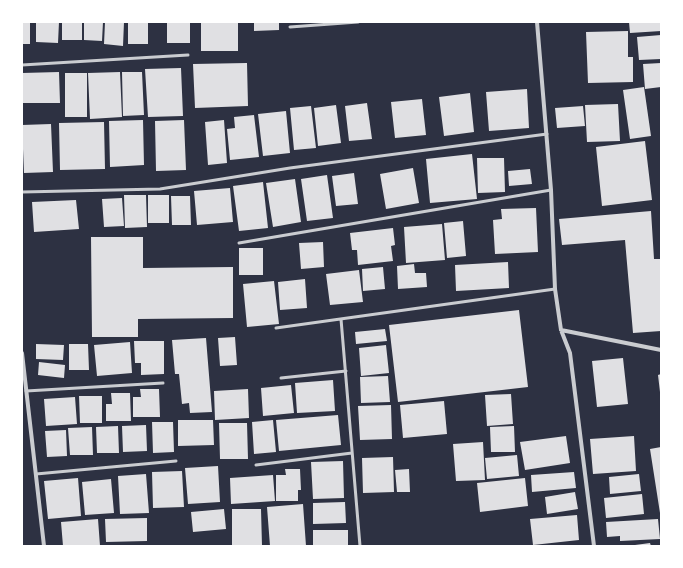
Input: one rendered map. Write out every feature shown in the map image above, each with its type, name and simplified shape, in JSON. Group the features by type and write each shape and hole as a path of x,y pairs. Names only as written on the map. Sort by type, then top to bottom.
{"street":[{"path":"537,22 551,190 556,289 561,330 570,353 594,546"},
{"path":"561,330 661,350"},
{"path":"22,353 44,546"}],"lane":[{"path":"290,27 358,22"},
{"path":"22,65 188,55"},
{"path":"22,192 160,189 290,168 547,134"},
{"path":"239,243 551,190"},
{"path":"276,328 556,289"},
{"path":"342,319 360,546"},
{"path":"281,378 346,371"},
{"path":"26,391 163,383"},
{"path":"256,465 352,453"},
{"path":"36,474 176,461"}],"building":[{"path":"22,22 30,22 30,44 22,44"},
{"path":"36,22 59,22 58,43 36,42"},
{"path":"62,22 82,22 82,40 62,40"},
{"path":"84,22 103,22 102,41 84,40"},
{"path":"105,22 124,22 123,46 104,44"},
{"path":"128,22 148,22 148,44 128,44"},
{"path":"167,22 190,22 190,43 167,43"},
{"path":"201,22 238,22 238,51 201,51"},
{"path":"254,22 279,22 279,30 254,31"},
{"path":"629,22 661,22 661,31 630,33"},
{"path":"628,31 628,57 633,57 633,82 588,83 586,32"},
{"path":"661,35 661,59 639,60 637,37"},
{"path":"247,63 248,106 195,108 193,64"},
{"path":"661,63 661,87 645,89 643,64"},
{"path":"181,68 183,116 148,117 145,69"},
{"path":"59,72 60,103 22,103 22,73"},
{"path":"120,72 122,117 90,119 88,73"},
{"path":"122,72 142,72 144,115 123,116"},
{"path":"65,73 87,73 87,117 65,117"},
{"path":"644,87 651,136 630,139 623,90"},
{"path":"527,89 529,128 489,131 486,92"},
{"path":"470,93 474,132 444,136 439,97"},
{"path":"422,99 426,135 395,138 391,102"},
{"path":"367,103 372,139 349,141 345,106"},
{"path":"618,104 620,141 587,142 585,105"},
{"path":"336,105 341,143 318,146 314,108"},
{"path":"311,106 316,148 294,150 290,108"},
{"path":"583,106 585,126 557,128 555,108"},
{"path":"286,111 290,153 263,156 258,114"},
{"path":"254,115 259,157 230,160 227,129 235,128 234,117"},
{"path":"143,120 144,165 110,167 109,121"},
{"path":"184,120 186,170 156,171 155,121"},
{"path":"224,120 227,163 208,165 205,122"},
{"path":"104,122 105,169 60,170 59,123"},
{"path":"51,124 53,172 24,173 22,125"},
{"path":"645,141 652,200 602,206 596,147"},
{"path":"472,154 477,199 430,203 426,159"},
{"path":"477,158 504,158 505,192 478,193"},
{"path":"413,168 419,203 386,209 380,174"},
{"path":"530,169 532,184 509,186 508,171"},
{"path":"354,173 358,204 336,206 332,176"},
{"path":"327,175 333,218 307,221 301,179"},
{"path":"295,179 301,222 273,227 266,183"},
{"path":"263,182 268,228 239,231 233,186"},
{"path":"230,188 233,222 197,225 194,191"},
{"path":"124,195 146,195 147,227 125,228"},
{"path":"148,195 169,195 169,223 148,223"},
{"path":"171,196 190,196 191,225 172,225"},
{"path":"122,198 124,226 104,227 102,199"},
{"path":"76,200 79,229 34,232 32,202"},
{"path":"536,208 538,252 495,254 493,220 502,219 501,209"},
{"path":"651,211 654,259 661,259 661,331 633,333 625,240 562,245 559,219"},
{"path":"463,221 466,256 447,258 444,223"},
{"path":"442,224 445,260 406,263 404,227"},
{"path":"393,228 395,245 391,246 393,261 358,265 357,250 352,250 350,233"},
{"path":"91,237 143,237 143,268 233,267 233,318 138,319 138,337 92,337"},
{"path":"323,242 324,267 301,269 299,243"},
{"path":"239,248 263,248 263,275 239,275"},
{"path":"508,262 509,288 456,291 455,265"},
{"path":"414,264 415,273 426,273 427,287 398,289 397,266"},
{"path":"383,267 385,289 363,291 362,269"},
{"path":"359,270 363,302 330,305 326,274"},
{"path":"305,279 307,308 280,310 278,282"},
{"path":"274,281 279,324 247,327 243,284"},
{"path":"519,310 528,387 398,402 389,325"},
{"path":"385,329 387,341 356,344 355,332"},
{"path":"235,337 237,365 220,366 218,338"},
{"path":"206,338 212,412 190,413 189,403 182,404 179,374 175,374 172,340"},
{"path":"134,341 164,341 164,374 141,375 141,363 135,363"},
{"path":"130,342 132,373 97,376 94,345"},
{"path":"36,344 64,345 63,360 36,359"},
{"path":"69,344 88,344 89,370 69,370"},
{"path":"386,345 389,373 361,376 359,348"},
{"path":"623,358 628,404 597,407 592,361"},
{"path":"39,362 65,365 64,378 38,375"},
{"path":"661,374 661,392 660,392 658,375"},
{"path":"388,376 390,402 361,403 360,377"},
{"path":"333,380 335,411 297,413 295,383"},
{"path":"291,385 294,413 263,416 261,388"},
{"path":"140,389 159,389 160,417 133,417 133,397 141,397"},
{"path":"248,389 249,418 215,420 214,391"},
{"path":"111,393 130,393 131,421 106,421 106,404 112,404"},
{"path":"511,394 513,424 487,426 485,395"},
{"path":"79,396 102,396 102,423 80,423"},
{"path":"75,397 77,424 46,426 44,399"},
{"path":"444,401 447,434 403,438 400,405"},
{"path":"391,405 392,439 360,440 358,406"},
{"path":"338,415 341,445 279,451 276,420"},
{"path":"178,420 213,420 214,445 178,446"},
{"path":"273,420 276,452 254,454 252,422"},
{"path":"152,422 173,422 174,452 153,453"},
{"path":"219,423 247,423 248,459 220,459"},
{"path":"146,425 147,451 123,452 122,426"},
{"path":"118,426 119,453 97,453 96,427"},
{"path":"514,426 515,452 491,452 490,427"},
{"path":"92,427 93,455 70,455 68,428"},
{"path":"66,430 67,456 47,457 45,431"},
{"path":"566,436 570,463 525,470 520,442"},
{"path":"634,436 636,471 593,474 590,439"},
{"path":"483,442 485,480 456,481 453,444"},
{"path":"661,447 661,512 660,513 650,449"},
{"path":"517,455 519,476 487,479 485,458"},
{"path":"393,457 394,492 363,493 362,458"},
{"path":"343,461 344,498 313,499 311,462"},
{"path":"218,466 220,502 188,504 185,468"},
{"path":"285,469 300,469 301,490 298,490 298,501 276,501 276,475 286,475"},
{"path":"409,469 410,492 397,492 395,470"},
{"path":"182,471 184,507 153,508 152,472"},
{"path":"574,472 576,488 532,492 531,475"},
{"path":"146,474 149,513 120,514 118,476"},
{"path":"639,474 641,491 610,494 609,477"},
{"path":"273,475 275,501 231,504 230,478"},
{"path":"78,478 81,516 48,519 44,481"},
{"path":"525,478 528,506 480,512 477,483"},
{"path":"111,479 114,513 85,515 82,482"},
{"path":"575,492 578,509 547,514 545,497"},
{"path":"642,494 644,514 606,518 604,498"},
{"path":"345,502 346,523 313,524 313,503"},
{"path":"303,504 306,546 270,546 267,507"},
{"path":"224,509 226,529 193,532 191,512"},
{"path":"232,509 261,509 262,546 232,546"},
{"path":"577,515 579,540 533,545 530,519"},
{"path":"147,518 147,541 106,542 105,519"},
{"path":"98,519 100,546 63,546 61,522"},
{"path":"658,519 660,539 620,541 620,536 607,537 606,522"},
{"path":"313,530 348,530 348,546 313,546"},
{"path":"650,543 651,546 635,545"}]}
